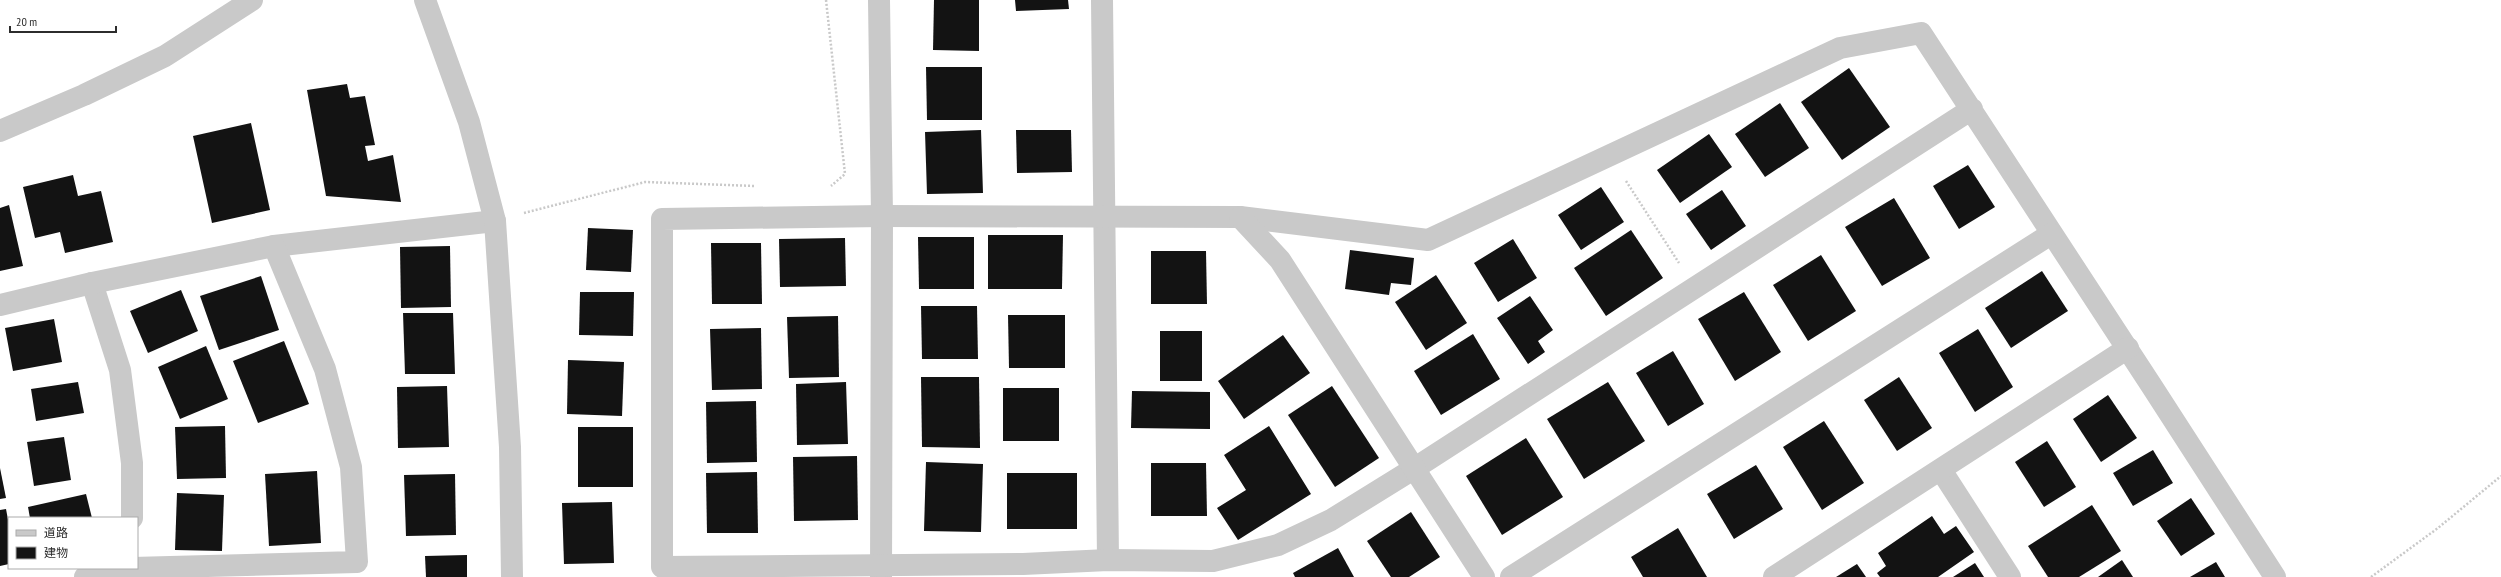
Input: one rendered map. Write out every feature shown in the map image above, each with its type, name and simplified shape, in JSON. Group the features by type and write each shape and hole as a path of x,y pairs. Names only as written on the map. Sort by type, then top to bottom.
{"street":[{"path":"0,132 165,56 252,0"},
{"path":"425,0 469,122 495,221 510,447 512,577"},
{"path":"879,0 882,216 881,571"},
{"path":"1102,0 1108,560"},
{"path":"1972,109 1414,468 1331,520 1278,545 1214,561 1108,560 881,571 662,567 662,218 882,216 1104,218 1240,217 1428,240 1840,48 1921,33 1972,109 2051,234 2128,348 2275,577"},
{"path":"1240,217 1280,260 1484,577"},
{"path":"0,305 274,246 495,221"},
{"path":"1511,577 2051,234"},
{"path":"138,568 356,562 350,467 327,376 274,246"},
{"path":"92,284 120,370 132,463 132,517"},
{"path":"1774,577 2128,348"},
{"path":"1941,470 2010,577"},
{"path":"85,577 127,569"}],"path":[{"path":"826,0 845,174 829,189"},
{"path":"1610,155 1695,288"},
{"path":"495,221 645,182 760,186"},
{"path":"2371,577 2438,528 2501,476"}],"building":[{"path":"934,0 979,0 979,51 933,50"},
{"path":"1015,0 1068,0 1069,9 1016,11"},
{"path":"926,67 982,67 982,120 927,120"},
{"path":"1849,68 1890,127 1842,160 1801,102"},
{"path":"347,84 350,98 365,96 375,145 365,146 368,161 393,155 401,202 326,196 307,90"},
{"path":"1780,103 1809,148 1765,177 1735,134"},
{"path":"251,123 270,210 212,223 193,136"},
{"path":"981,130 983,193 927,194 925,132"},
{"path":"1016,130 1071,130 1072,172 1017,173"},
{"path":"1709,134 1732,167 1680,203 1657,170"},
{"path":"1968,165 1995,207 1959,229 1933,186"},
{"path":"73,175 78,196 101,191 113,242 65,253 60,232 35,238 23,187"},
{"path":"1601,187 1624,222 1581,250 1558,215"},
{"path":"1722,190 1746,226 1711,250 1686,214"},
{"path":"1894,198 1930,258 1882,286 1845,227"},
{"path":"9,205 23,266 0,271 0,208"},
{"path":"588,228 633,230 631,272 586,270"},
{"path":"1631,230 1663,278 1606,316 1574,268"},
{"path":"988,235 1063,235 1062,289 988,289"},
{"path":"918,237 974,237 974,289 919,289"},
{"path":"845,238 846,286 780,287 779,239"},
{"path":"1513,239 1537,278 1498,302 1474,263"},
{"path":"711,243 761,243 762,304 712,304"},
{"path":"450,246 451,307 401,308 400,247"},
{"path":"1350,250 1414,258 1411,285 1391,283 1389,295 1345,289"},
{"path":"1151,251 1206,251 1207,304 1151,304"},
{"path":"1821,255 1856,311 1808,341 1773,285"},
{"path":"2042,271 2068,311 2011,348 1985,308"},
{"path":"1436,275 1467,323 1426,350 1395,302"},
{"path":"261,276 279,330 219,350 200,296"},
{"path":"181,290 198,331 148,353 130,311"},
{"path":"580,292 634,292 633,336 579,335"},
{"path":"1744,292 1781,352 1735,381 1698,319"},
{"path":"1530,296 1553,330 1538,341 1545,352 1528,364 1497,318"},
{"path":"921,306 977,306 978,359 922,359"},
{"path":"403,313 453,313 455,374 405,374"},
{"path":"1008,315 1065,315 1065,368 1009,368"},
{"path":"838,316 839,377 789,378 787,317"},
{"path":"54,319 62,362 13,371 5,328"},
{"path":"761,328 762,389 712,390 710,329"},
{"path":"1978,329 2013,387 1975,412 1939,353"},
{"path":"1160,331 1202,331 1202,381 1160,381"},
{"path":"1473,334 1500,379 1441,415 1414,371"},
{"path":"1283,335 1310,373 1244,419 1218,381"},
{"path":"284,341 309,404 258,423 233,361"},
{"path":"206,346 228,399 180,419 158,367"},
{"path":"1673,351 1704,404 1668,426 1636,373"},
{"path":"568,360 624,362 622,416 567,414"},
{"path":"921,377 979,377 980,448 922,447"},
{"path":"1899,377 1932,428 1897,451 1864,400"},
{"path":"78,382 84,413 36,421 31,389"},
{"path":"846,382 848,444 797,445 796,384"},
{"path":"1608,382 1645,441 1584,479 1547,419"},
{"path":"447,386 449,447 398,448 397,387"},
{"path":"1332,386 1379,458 1335,487 1288,415"},
{"path":"1003,388 1059,388 1059,441 1003,441"},
{"path":"1132,391 1210,392 1210,429 1131,428"},
{"path":"2108,395 2137,438 2101,462 2073,419"},
{"path":"756,401 757,462 707,463 706,402"},
{"path":"1824,421 1864,483 1822,510 1783,447"},
{"path":"225,426 226,478 177,479 175,427"},
{"path":"1269,426 1311,494 1238,540 1217,508 1246,490 1224,455"},
{"path":"578,427 633,427 633,487 578,487"},
{"path":"64,437 71,480 34,486 27,442"},
{"path":"1526,438 1563,497 1502,535 1466,476"},
{"path":"2047,441 2076,487 2044,507 2015,462"},
{"path":"2153,450 2173,483 2133,506 2113,473"},
{"path":"857,456 858,520 794,521 793,457"},
{"path":"926,462 983,464 981,532 924,531"},
{"path":"1151,463 1206,463 1207,516 1151,516"},
{"path":"1756,465 1783,509 1734,539 1707,494"},
{"path":"0,468 6,498 0,499"},
{"path":"317,471 321,543 269,546 265,474"},
{"path":"757,472 758,533 707,533 706,473"},
{"path":"1007,473 1077,473 1077,529 1007,529"},
{"path":"455,474 456,535 406,536 404,475"},
{"path":"177,493 224,495 222,551 175,550"},
{"path":"86,494 92,517 30,517 28,507"},
{"path":"2191,498 2215,534 2181,556 2157,521"},
{"path":"612,502 614,563 564,564 562,503"},
{"path":"2092,505 2121,551 2079,577 2048,577 2028,546"},
{"path":"6,509 8,520 8,564 0,566 0,510"},
{"path":"1411,512 1440,557 1409,577 1391,577 1367,541"},
{"path":"1932,516 1944,534 1956,526 1974,552 1938,577 1880,577 1877,573 1886,566 1878,553"},
{"path":"1678,528 1707,577 1643,577 1631,557"},
{"path":"1338,548 1354,577 1295,577 1293,573"},
{"path":"467,555 467,577 426,577 425,556"},
{"path":"2122,560 2133,577 2098,577"},
{"path":"2216,562 2225,577 2190,577"},
{"path":"1975,563 1984,577 1953,577"},
{"path":"1857,564 1866,577 1836,577"}]}
